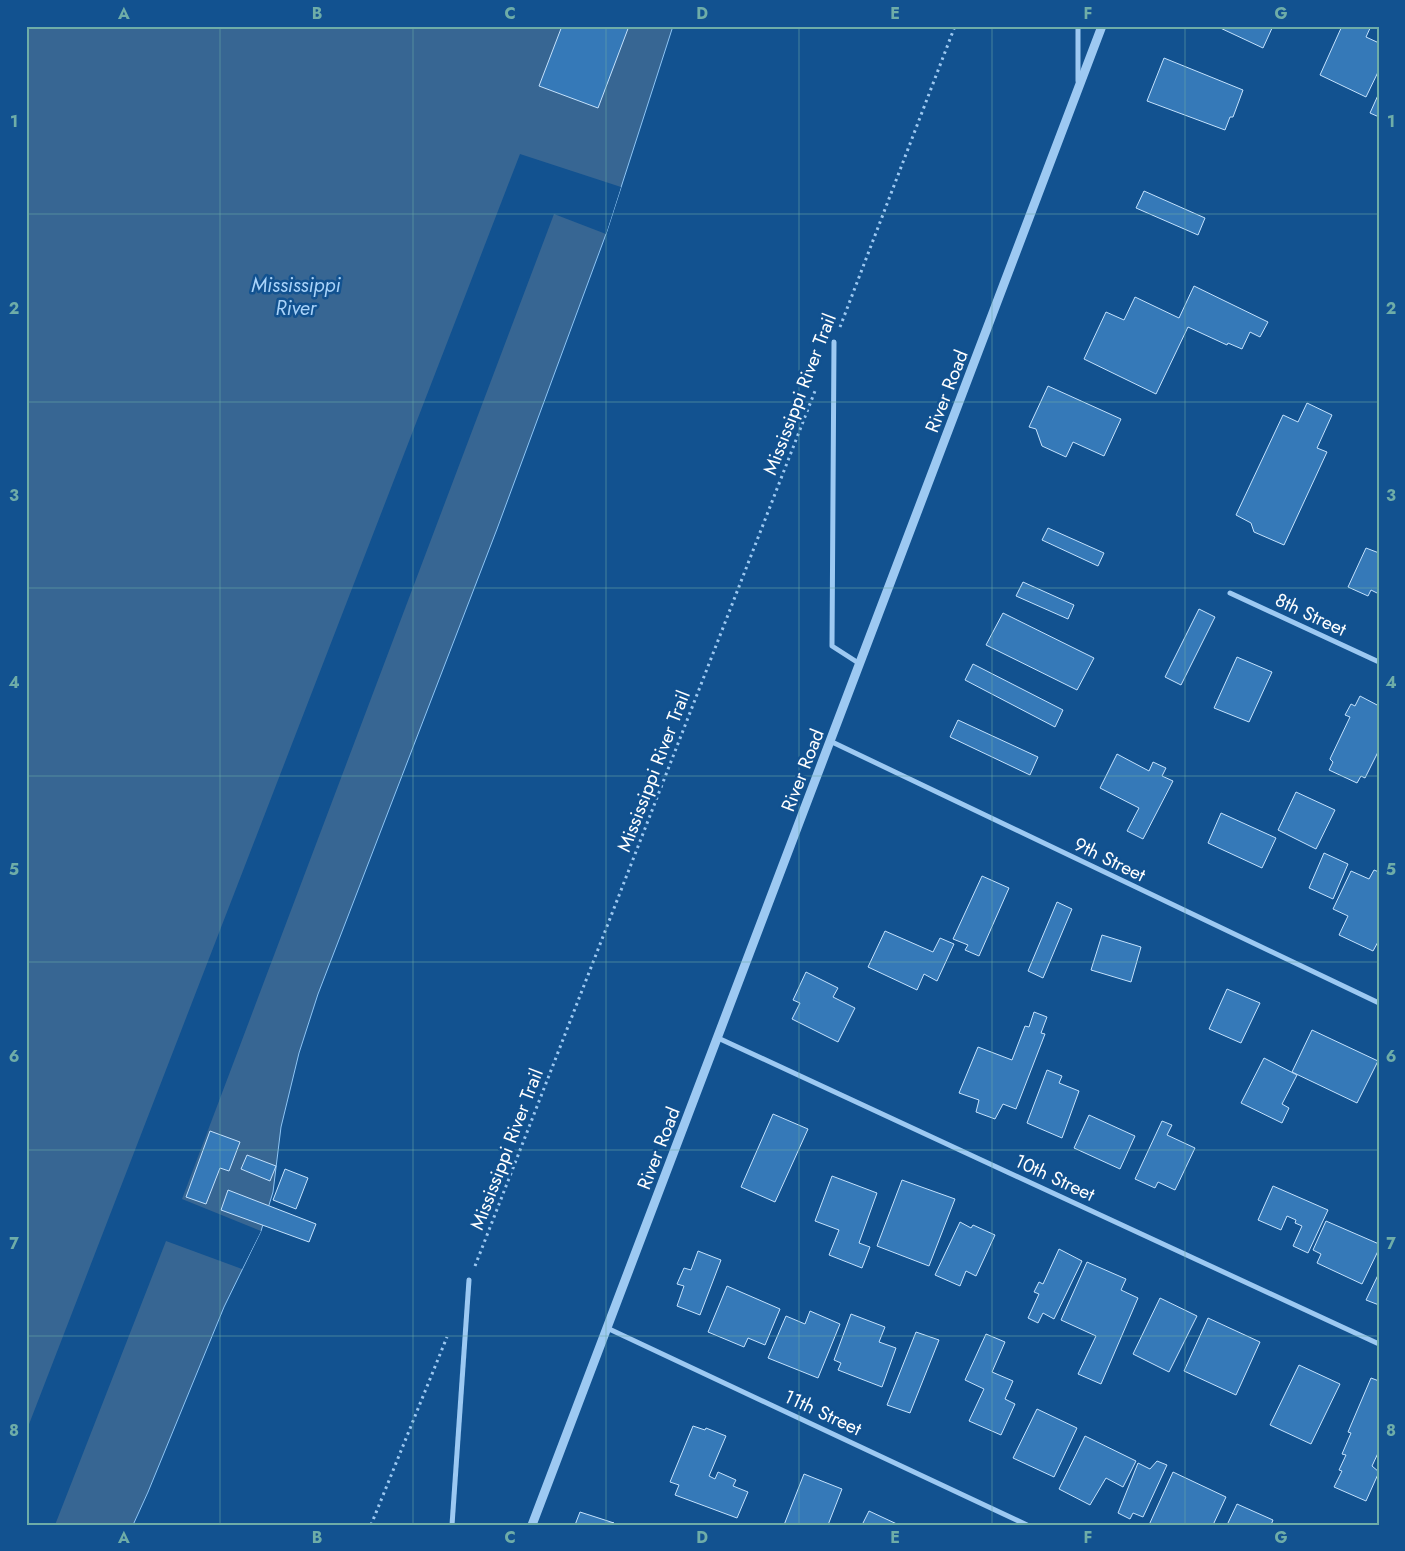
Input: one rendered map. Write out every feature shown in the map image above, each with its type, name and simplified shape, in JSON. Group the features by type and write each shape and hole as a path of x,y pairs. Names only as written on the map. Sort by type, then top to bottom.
{"street":[{"path":"1078,26 1078,89"},
{"name":"River Road","path":"532,1525 1102,26"},
{"path":"834,342 832,646 860,664"},
{"name":"8th Street","path":"1230,593 1379,662"},
{"name":"9th Street","path":"830,741 1379,1003"},
{"name":"10th Street","path":"718,1038 1379,1344"},
{"path":"452,1525 469,1280"},
{"name":"11th Street","path":"606,1327 1027,1525"}],"path":[{"name":"Mississippi River Trail","path":"834,342 955,26"},
{"name":"Mississippi River Trail","path":"469,1280 816,388"},
{"path":"371,1525 447,1335"}],"water":[{"name":"Mississippi River","path":"26,26 673,26 606,234 497,529 318,994 299,1053 281,1127 273,1192 261,1231 224,1307 133,1525 26,1525"}],"pier":[{"path":"520,154 621,187 606,234 554,214 182,1199 261,1231 242,1269 166,1241 55,1525 26,1525 26,1432"}],"building":[{"path":"562,26 629,26 598,108 539,86"},
{"path":"1216,26 1273,26 1263,48"},
{"path":"1342,26 1371,26 1366,37 1379,43 1379,70 1366,97 1320,75"},
{"path":"1164,58 1243,90 1233,117 1230,117 1225,130 1147,101"},
{"path":"1379,93 1379,117 1370,113"},
{"path":"1144,191 1205,218 1198,235 1136,208"},
{"path":"1194,286 1268,322 1260,337 1250,332 1242,349 1228,343 1227,345 1188,327 1156,394 1084,359 1106,312 1124,320 1135,297 1179,318"},
{"path":"1048,386 1121,419 1104,456 1073,442 1066,457 1042,446 1036,429 1029,427"},
{"path":"1307,403 1332,415 1317,448 1327,452 1284,545 1254,532 1251,523 1236,515 1283,415 1298,422"},
{"path":"1048,528 1104,553 1098,566 1042,540"},
{"path":"1366,548 1379,553 1379,594 1371,590 1368,596 1348,587"},
{"path":"1023,582 1074,605 1068,619 1016,596"},
{"path":"1199,609 1215,617 1181,685 1165,677"},
{"path":"1003,613 1094,658 1077,690 986,645"},
{"path":"1237,657 1272,672 1249,722 1214,708"},
{"path":"973,664 1063,710 1055,727 965,680"},
{"path":"1360,696 1379,706 1379,750 1365,778 1361,776 1357,783 1329,770 1333,762 1330,759 1350,717 1345,715 1351,704 1355,706"},
{"path":"958,720 1038,757 1030,775 950,737"},
{"path":"1117,754 1149,771 1153,762 1166,768 1162,776 1173,781 1143,839 1127,831 1139,808 1100,788"},
{"path":"1296,792 1335,810 1316,849 1278,830"},
{"path":"1221,813 1276,838 1262,868 1208,843"},
{"path":"1324,853 1348,864 1333,899 1309,888"},
{"path":"1374,870 1379,872 1379,940 1373,951 1339,935 1348,916 1333,909 1351,871 1369,879"},
{"path":"982,876 1009,888 979,956 965,950 968,945 953,939"},
{"path":"1057,902 1072,909 1043,978 1028,971"},
{"path":"885,931 933,952 940,938 954,944 937,981 924,974 917,990 868,967"},
{"path":"1102,935 1141,947 1131,982 1091,970"},
{"path":"806,972 838,988 833,997 855,1008 838,1042 792,1019 800,1003 793,1000"},
{"path":"1227,989 1260,1003 1241,1043 1209,1029"},
{"path":"1034,1012 1047,1017 1041,1033 1045,1034 1016,1109 1003,1104 995,1119 976,1112 979,1100 959,1093 978,1047 1012,1060 1025,1026 1029,1027"},
{"path":"1312,1030 1378,1061 1357,1103 1292,1072"},
{"path":"1264,1058 1297,1075 1282,1104 1289,1108 1282,1123 1241,1103"},
{"path":"1047,1070 1062,1076 1059,1083 1079,1091 1062,1138 1027,1123"},
{"path":"773,1114 808,1129 775,1202 741,1187"},
{"path":"1089,1115 1135,1136 1120,1169 1074,1148"},
{"path":"1162,1121 1172,1125 1167,1135 1195,1148 1175,1190 1158,1182 1155,1188 1135,1179"},
{"path":"210,1131 240,1142 229,1171 220,1168 206,1204 186,1197"},
{"path":"247,1155 276,1166 270,1181 241,1169"},
{"path":"285,1169 308,1178 296,1209 273,1200"},
{"path":"832,1176 877,1193 859,1243 870,1247 862,1268 829,1255 839,1230 815,1221"},
{"path":"902,1180 955,1199 929,1266 877,1246"},
{"path":"1273,1186 1328,1210 1308,1253 1293,1246 1302,1226 1295,1223 1296,1220 1287,1216 1281,1230 1258,1220"},
{"path":"228,1190 316,1224 309,1242 221,1210"},
{"path":"1326,1221 1379,1244 1379,1249 1362,1284 1317,1263 1321,1254 1313,1250"},
{"path":"960,1222 971,1228 973,1225 995,1235 976,1276 966,1271 960,1286 935,1275"},
{"path":"1059,1249 1082,1261 1054,1319 1043,1313 1038,1323 1028,1318 1039,1294 1034,1292 1039,1282 1043,1284"},
{"path":"698,1251 721,1260 700,1315 677,1306 684,1286 677,1284 684,1268 691,1270"},
{"path":"1087,1262 1126,1279 1121,1290 1138,1298 1101,1384 1078,1374 1096,1336 1061,1320"},
{"path":"1379,1273 1379,1305 1366,1300"},
{"path":"727,1286 780,1309 765,1345 748,1338 744,1347 708,1332"},
{"path":"1160,1298 1197,1316 1169,1372 1133,1354"},
{"path":"810,1311 840,1324 818,1378 768,1358 786,1316 805,1324"},
{"path":"851,1314 885,1327 879,1342 896,1348 882,1387 838,1370 841,1363 834,1360"},
{"path":"1208,1318 1260,1342 1236,1395 1184,1371"},
{"path":"916,1332 939,1340 910,1413 887,1405"},
{"path":"986,1334 1005,1342 992,1372 1013,1381 1005,1399 1015,1404 1001,1435 969,1421 984,1389 965,1380"},
{"path":"1299,1365 1340,1384 1311,1444 1270,1425"},
{"path":"1371,1378 1379,1381 1379,1451 1372,1466 1379,1472 1366,1501 1334,1487 1342,1471 1339,1470 1346,1455 1342,1454 1351,1433 1348,1432"},
{"path":"1037,1409 1077,1428 1054,1477 1013,1458"},
{"path":"693,1426 705,1430 706,1428 726,1436 709,1476 715,1479 718,1472 736,1480 733,1486 748,1492 737,1518 675,1495 679,1485 670,1482"},
{"path":"1085,1436 1136,1461 1123,1487 1106,1478 1090,1505 1059,1489"},
{"path":"1157,1461 1167,1465 1143,1517 1133,1513 1130,1519 1118,1513 1138,1463 1150,1469"},
{"path":"1173,1472 1226,1497 1213,1525 1149,1525"},
{"path":"804,1474 842,1489 828,1525 784,1525"},
{"path":"1237,1504 1273,1520 1271,1525 1227,1525"},
{"path":"869,1511 899,1525 862,1525"},
{"path":"580,1512 614,1523 575,1525"}]}
